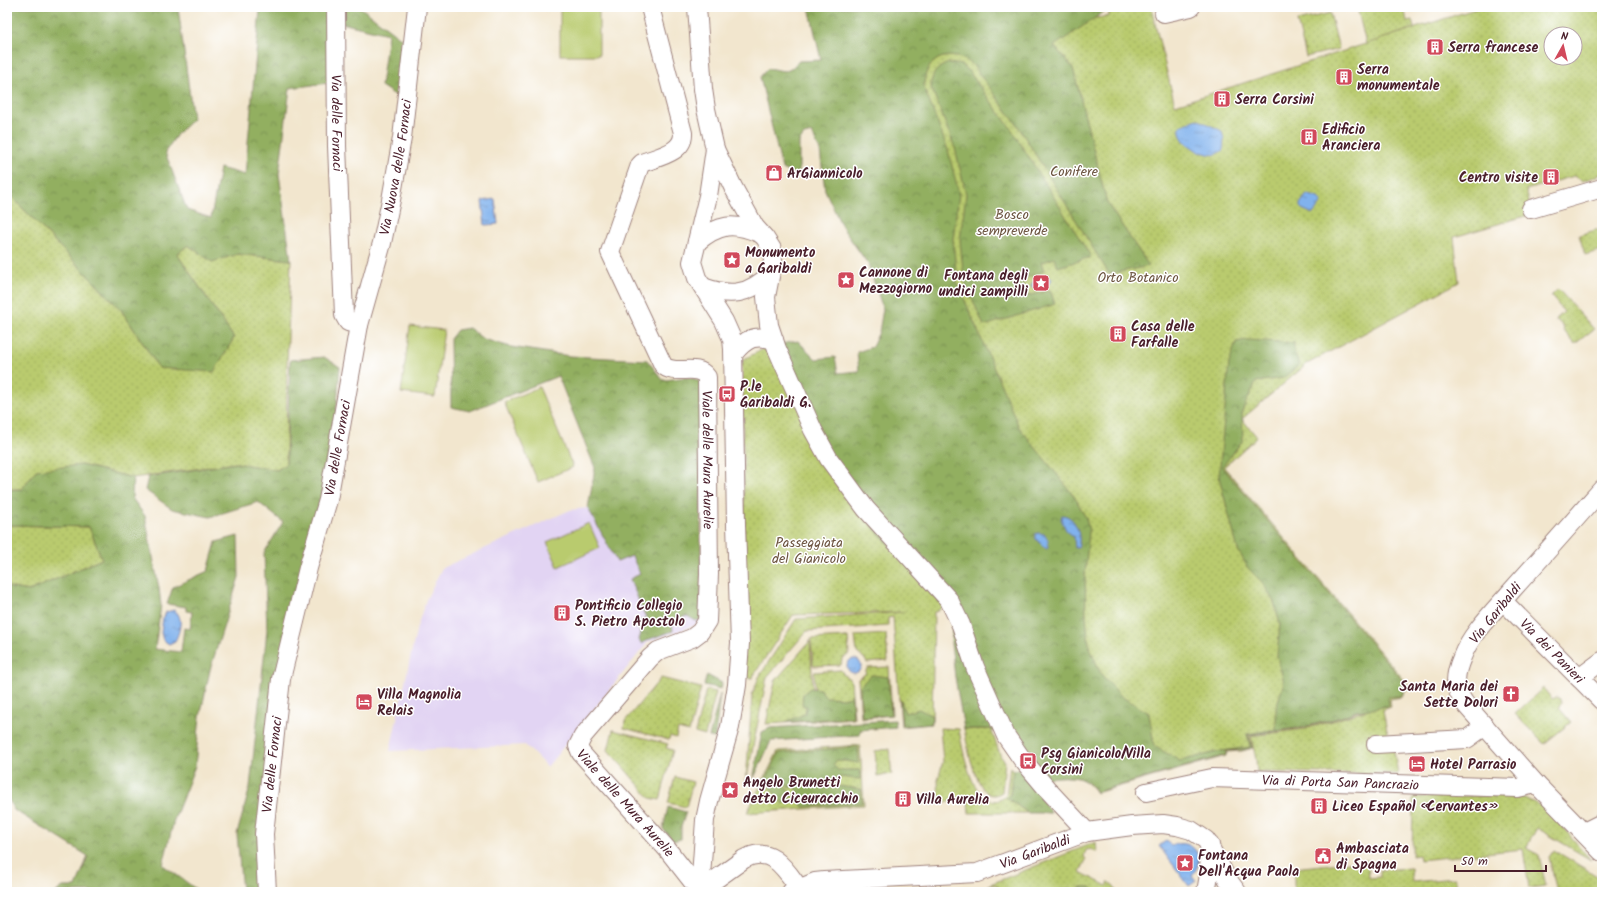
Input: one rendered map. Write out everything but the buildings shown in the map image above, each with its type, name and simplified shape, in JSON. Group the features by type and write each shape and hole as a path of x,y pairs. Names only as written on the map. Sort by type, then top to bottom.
{"street":[{"name":"Via delle Fornaci","path":"267,892 264,834 281,679 308,568 328,500 359,326 348,322 344,315 337,130 336,7"},
{"name":"Via Nuova delle Fornaci","path":"359,326 382,243 398,167 418,7"},
{"name":"Viale delle Mura Aurelie","path":"650,7 683,133 683,140 676,150 640,165 610,252 663,365 671,369 701,371 707,377 708,621 700,632 692,638 658,651 650,658 583,736 578,746 581,753 667,849 699,891"},
{"path":"697,7 703,89 715,149 732,187 759,233"},
{"path":"1164,13 1191,7"},
{"path":"699,891 705,820 730,727 737,685 740,643 736,525 734,353 732,339 724,321 697,278 692,266 692,257 708,196 715,149"},
{"path":"1531,209 1602,188"},
{"path":"697,242 712,231 727,226 743,227 759,233 765,238 772,249 773,261 766,297 769,325 813,430 829,459 866,510 949,600 961,625 975,666 1006,736 1018,754 1039,779 1087,832"},
{"path":"703,287 724,293 744,291 755,287 770,274"},
{"path":"734,353 750,338 762,337 774,340"},
{"name":"Via Garibaldi","path":"1602,489 1503,601 1472,639 1462,655 1456,679 1457,693 1466,705 1536,784 1602,852"},
{"name":"Via dei Panieri","path":"1503,601 1602,701"},
{"path":"1579,678 1602,661"},
{"path":"1376,744 1467,740 1486,726"},
{"name":"Via di Porta San Pancrazio","path":"1146,792 1192,781 1212,778 1518,788 1536,784"},
{"path":"1584,832 1602,823"},
{"name":"Via Garibaldi","path":"798,891 815,882 831,880 977,873 1087,832 1138,825 1170,825 1196,832 1210,844 1228,880 1237,892"},
{"path":"1206,892 1210,844"},
{"path":"699,891 750,856 767,856 782,865 798,891"}],"shaded area":[{"path":"588,508 701,620 693,626 648,642 547,767 525,745 390,751 417,627 426,600 442,568 570,510"}],"green space":[{"path":"7,7 178,7 193,119 178,133 165,152 187,210 211,218 220,168 245,175 260,10 259,7 360,7 402,39 398,97 381,86 388,34 337,22 336,82 290,88 279,174 291,260 238,254 212,262 188,245 177,254 234,338 214,372 159,368 122,311 10,195 7,197"},
{"path":"560,7 599,7 599,55 560,55"},
{"name":"Conifere","path":"809,7 1104,7 1105,11 1054,46 1073,68 1107,203 1149,266 1109,274 1018,126 972,64 954,56 946,56 939,59 932,63 928,70 924,88 948,150 959,194 953,239 957,282 1019,427 1074,496 1086,518 1089,532 1085,574 1086,616 1089,646 1101,674 1122,697 1149,713 1154,746 1180,761 1221,751 1250,747 1247,734 1276,729 1276,708 1284,682 1277,656 1280,624 1274,602 1263,583 1248,568 1238,550 1219,477 1229,363 1236,342 1247,340 1294,343 1294,352 1299,365 1283,378 1256,382 1242,411 1243,440 1222,467 1407,686 1401,696 1388,697 1389,706 1356,711 1341,717 1304,727 1248,735 1252,748 1226,751 1226,755 1096,792 1086,781 1073,777 1044,778 1012,739 991,729 964,729 951,643 953,620 943,606 867,520 769,346 798,341 816,359 835,357 838,373 859,371 857,352 872,347 879,332 883,309 868,264 842,227 825,190 820,151 812,133 804,135 799,142 799,174 796,175 782,169 760,77 767,69 786,71 799,61 821,60"},
{"name":"Orto Botanico","path":"1108,7 1151,7 1175,105 1481,7 1602,7 1602,174 1583,181 1574,176 1526,190 1532,214 1454,237 1459,282 1307,364 1242,419 1257,437 1224,467 1409,686 1402,697 1390,699 1391,707 1383,710 1390,747 1394,751 1398,774 1257,772 1256,760 1251,736 1305,729 1365,711 1356,712 1341,718 1304,728 1250,735 1253,748 1242,751 1227,752 1226,756 1096,793 1084,780 1067,777 1037,611 823,61 1109,16"},
{"path":"1357,7 1404,7 1407,21 1412,20 1414,28 1366,44"},
{"path":"1330,13 1339,49 1306,57 1297,21"},
{"name":"Bosco sempreverde","path":"949,63 961,65 967,69 1012,130 1091,257 1058,267 1055,258 1041,262 1044,271 1022,279 1027,296 1050,290 1055,304 984,326 964,280 960,240 966,194 955,148 931,87 932,78 938,69"},
{"path":"10,195 122,311 159,368 234,338 177,254 188,245 212,261 238,254 291,260 287,365 286,464 277,470 235,463 133,478 81,465 22,489 7,489 7,197"},
{"path":"1602,228 1602,250 1585,255 1579,235"},
{"path":"1558,289 1594,329 1575,344 1563,330 1564,328 1557,320 1555,320 1564,312 1551,296"},
{"path":"410,326 444,330 435,397 401,393"},
{"path":"469,328 483,339 511,347 570,356 647,360 663,380 693,378 701,383 701,619 696,621 687,616 677,619 672,623 673,631 647,640 642,644 639,640 641,633 635,623 646,618 630,579 640,574 632,556 617,562 588,508 595,468 558,376 470,411 451,407 450,339 457,330"},
{"name":"Passeggiata del Gianicolo","path":"769,346 943,606 938,611 934,612 932,724 901,727 893,617 888,618 888,626 807,631 767,677 746,782 752,695 759,677 796,619 905,612 793,615 752,678 744,677 742,360"},
{"path":"324,357 340,367 333,454 297,591 264,892 242,892 237,834 250,787 267,630 264,553 283,522 258,502 210,517 172,509 145,490 148,477 236,463 277,470 286,464 290,360"},
{"path":"539,387 573,467 538,482 504,402"},
{"path":"81,465 133,478 132,498 145,516 159,588 161,605 155,649 181,652 184,628 190,629 192,612 186,611 186,607 167,604 173,587 208,571 216,542 238,536 239,577 210,670 200,717 195,766 174,820 163,865 200,892 56,892 63,887 76,887 88,856 14,810 7,796 7,587 29,591 102,559 89,527 7,525 7,490 22,489 36,470"},
{"path":"589,523 600,548 558,567 547,542"},
{"path":"7,525 89,527 102,559 29,591 7,587"},
{"path":"886,634 888,661 867,663 864,658 857,653 855,636"},
{"path":"848,637 849,654 842,659 841,665 813,666 811,639"},
{"path":"810,641 815,721 766,724 775,681"},
{"path":"889,667 892,715 861,718 858,679 865,674 867,668"},
{"path":"841,670 844,675 851,680 854,718 817,721 814,672"},
{"path":"707,675 722,683 721,689 704,685"},
{"path":"871,675 888,677 891,715 862,717 860,686"},
{"path":"661,678 701,688 689,732 678,729 676,738 670,736 669,740 624,728 625,721"},
{"path":"810,688 820,689 826,697 848,698 851,694 853,717 785,722 805,714 806,707 802,704 803,694"},
{"path":"1543,688 1552,699 1557,697 1560,699 1561,702 1559,708 1571,722 1544,744 1515,714"},
{"path":"706,690 716,692 705,736 695,733"},
{"path":"720,694 715,738 709,737"},
{"path":"900,700 905,713 919,709 932,716 931,724 902,726"},
{"path":"895,720 896,727 860,730 860,735 771,741 753,780 762,732 770,728"},
{"path":"940,728 959,729 963,750 972,778 978,790 986,798 995,801 1006,796 1010,767 1013,770 1010,794 1007,798 1028,813 969,813 968,800 939,802 938,780 943,761"},
{"path":"964,729 991,729 1001,757 1005,761 1002,792 993,795 986,792 980,783 971,759"},
{"path":"613,730 668,744 666,748 673,750 660,800 650,798 608,750"},
{"path":"860,745 864,805 747,813 778,751"},
{"path":"858,747 859,763 837,760 833,765 838,770 860,770 860,779 839,777 833,781 825,781 829,785 861,789 862,803 803,807 799,801 802,798 794,787 789,787 779,775 777,777 793,796 783,804 765,781 779,753"},
{"path":"889,749 892,774 877,776 875,751"},
{"path":"1019,769 1042,789 1040,797 1051,813 1028,813 1007,798 1010,794 1013,770"},
{"path":"675,777 693,782 686,807 668,803"},
{"path":"1518,795 1547,809 1591,860 1537,828 1526,848 1539,855 1546,886 1529,888 1523,849 1420,860 1419,855 1412,856 1413,797"},
{"path":"668,807 686,812 681,827 681,839 673,841 663,829"},
{"path":"1096,842 1097,853 1092,849 1086,850 1084,856 1086,860 1080,872 1107,886 1109,882 1114,886 1116,892 997,892 997,885 988,885"},
{"path":"1554,850 1602,879 1602,892 1557,892 1549,857"},
{"path":"1368,860 1369,878 1380,877 1380,870 1411,868 1412,882 1455,878 1458,892 1294,892 1294,868"},
{"path":"1081,887 1091,887 1096,892 1075,892"},
{"path":"1070,888 1075,892 1059,892 1060,890"},
{"path":"953,889 953,892 869,892"}],"water":[{"path":"1197,119 1222,131 1224,140 1223,150 1217,154 1210,155 1200,153 1183,139 1180,126"},
{"path":"1307,194 1318,198 1321,201 1321,204 1313,214 1300,207 1300,204"},
{"path":"495,199 498,224 485,225 482,201"},
{"name":"Fontana degli undici zampilli","path":"1048,277 1052,279 1050,283 1035,288 1031,286 1033,282"},
{"path":"1062,515 1071,519 1077,527 1079,538 1078,548 1075,548 1074,537 1066,530 1061,519"},
{"path":"1035,534 1044,534 1048,540 1048,548 1046,549 1035,538"},
{"path":"174,610 179,616 180,629 175,641 169,644 163,640 161,633 163,617 166,612"},
{"path":"854,659 859,661 861,666 859,671 854,673 849,671 847,666 849,661"},
{"name":"Fontana Dell'Acqua Paola","path":"1167,840 1171,846 1185,844 1191,846 1198,856 1197,868 1192,875 1196,881 1189,886 1159,846"}],"place":[{"name":"Serra francese","path":"1435,47"},
{"name":"Serra monumentale","path":"1344,77"},
{"name":"Serra Corsini","path":"1222,99"},
{"name":"Edificio Aranciera","path":"1309,137"},
{"name":"ArGiannicolo","path":"774,173"},
{"name":"Centro visite","path":"1551,177"},
{"name":"Monumento a Garibaldi","path":"732,260"},
{"name":"Cannone di Mezzogiorno","path":"846,280"},
{"name":"Fontana degli undici zampilli","path":"1041,283"},
{"name":"Casa delle Farfalle","path":"1118,334"},
{"name":"P.le Garibaldi G.","path":"727,394"},
{"name":"Pontificio Collegio S. Pietro Apostolo","path":"562,613"},
{"name":"Santa Maria dei Sette Dolori","path":"1511,694"},
{"name":"Villa Magnolia Relais","path":"364,702"},
{"name":"Psg Gianicolo/Villa Corsini","path":"1028,761"},
{"name":"Hotel Parrasio","path":"1417,764"},
{"name":"Angelo Brunetti detto Ciceuracchio","path":"730,790"},
{"name":"Villa Aurelia","path":"903,799"},
{"name":"Liceo Español «Cervantes»","path":"1319,806"},
{"name":"Ambasciata di Spagna","path":"1323,856"},
{"name":"Fontana Dell'Acqua Paola","path":"1185,863"}]}
